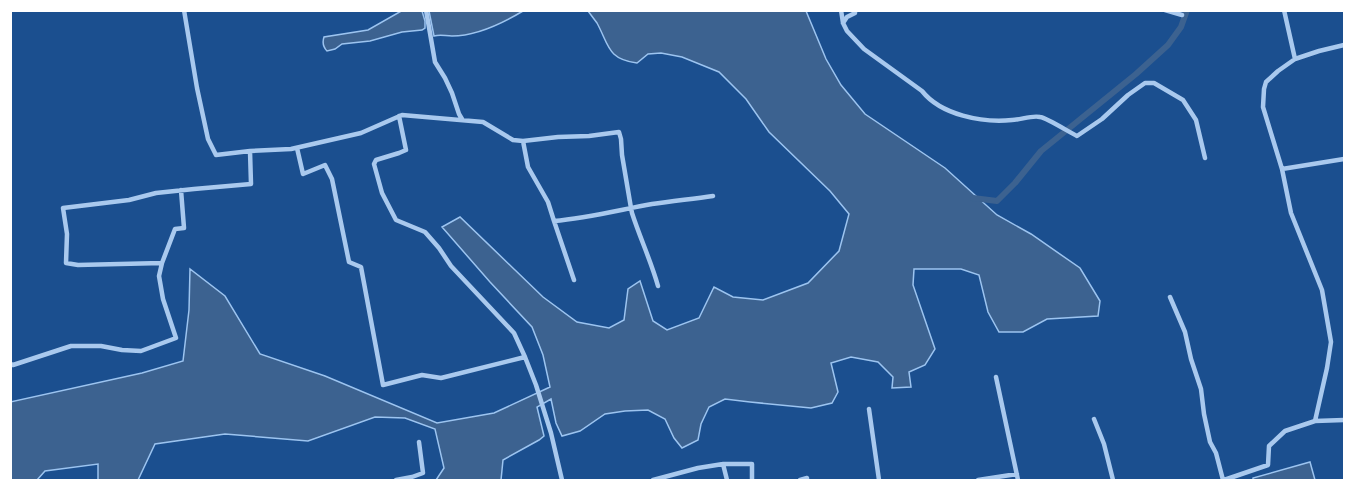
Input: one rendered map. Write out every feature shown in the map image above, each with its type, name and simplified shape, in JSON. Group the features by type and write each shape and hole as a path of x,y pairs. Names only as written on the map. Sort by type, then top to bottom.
{"street":[{"path":"184,10 208,139 216,155 297,148 361,133 402,115 483,122 513,140 524,141 619,132 632,208 658,286"},
{"path":"426,10 435,62 445,78 462,119"},
{"path":"842,10 843,23 847,31 864,49 922,91 929,99 964,116 988,121 1040,116 1077,136 1102,119 1145,82 1154,82 1183,100 1196,120 1205,158"},
{"path":"843,23 855,13 855,10"},
{"path":"1165,10 1182,15"},
{"path":"1284,10 1295,59"},
{"path":"1315,421 1331,342 1322,290 1291,213 1282,169 1263,107 1263,95 1266,82 1278,70 1295,59 1344,45"},
{"path":"399,116 406,150 376,160 374,164 382,193 396,220 425,232 451,266 514,333 536,385 562,480"},
{"path":"524,141 528,167 548,202 574,280"},
{"path":"297,148 303,174 325,165 332,179 350,262 361,267 383,385 422,375 441,378 525,357"},
{"path":"162,263 78,265 66,263 67,234 63,208 129,200 181,190 251,184 250,151"},
{"path":"1282,169 1344,159"},
{"path":"10,364 13,365 71,346 101,346 122,351 141,351 176,338 159,276 175,229 183,228 181,190"},
{"path":"554,221 713,196"},
{"path":"1170,297 1185,332 1191,360 1201,388 1210,442 1216,453 1223,480 1232,479 1268,465 1269,446 1285,431 1315,421 1344,420"},
{"path":"996,377 1018,480"},
{"path":"869,409 879,480"},
{"path":"1094,418 1104,444 1113,480"},
{"path":"396,480 423,473 419,442"},
{"path":"653,480 723,464 752,464 752,480"},
{"path":"723,464 727,480"},
{"path":"978,480 1017,474"},
{"path":"800,480 807,478 807,480"}],"water":[{"path":"403,10 422,11 425,28 370,41 342,44 327,51 324,46 324,37 368,30"},
{"path":"429,10 523,11 480,31 452,36 434,36"},
{"path":"588,11 806,11 826,59 841,85 865,114 945,168 997,215 1031,234 1080,268 1100,301 1098,316 1047,319 1023,332 999,332 988,312 979,275 961,269 914,269 913,285 935,349 925,365 909,372 911,387 892,388 893,377 878,362 851,357 831,363 838,392 832,403 811,408 725,399 709,407 701,424 698,440 682,448 674,438 665,419 648,410 605,414 580,431 562,436 556,423 551,399 537,407 544,436 503,460 501,480 436,480 444,468 435,429 405,418 375,417 308,441 225,434 155,444 138,480 98,480 98,464 45,471 37,480 11,480 10,402 142,373 183,361 189,310 190,269 225,296 260,354 325,376 437,423 494,413 550,387 543,355 532,327 442,227 460,217 543,297 577,322 609,328 624,320 628,289 640,281 653,321 667,330 699,318 714,287 733,297 763,300 808,283 839,251 849,214 830,191 769,132 746,99 719,72 682,57 661,53 648,54 637,63 620,58 610,50 597,23"},
{"path":"1310,462 1315,480 1253,480 1253,478"}],"waterway":[{"path":"973,198 997,201 1041,151 1168,45 1181,27 1187,10"}]}
